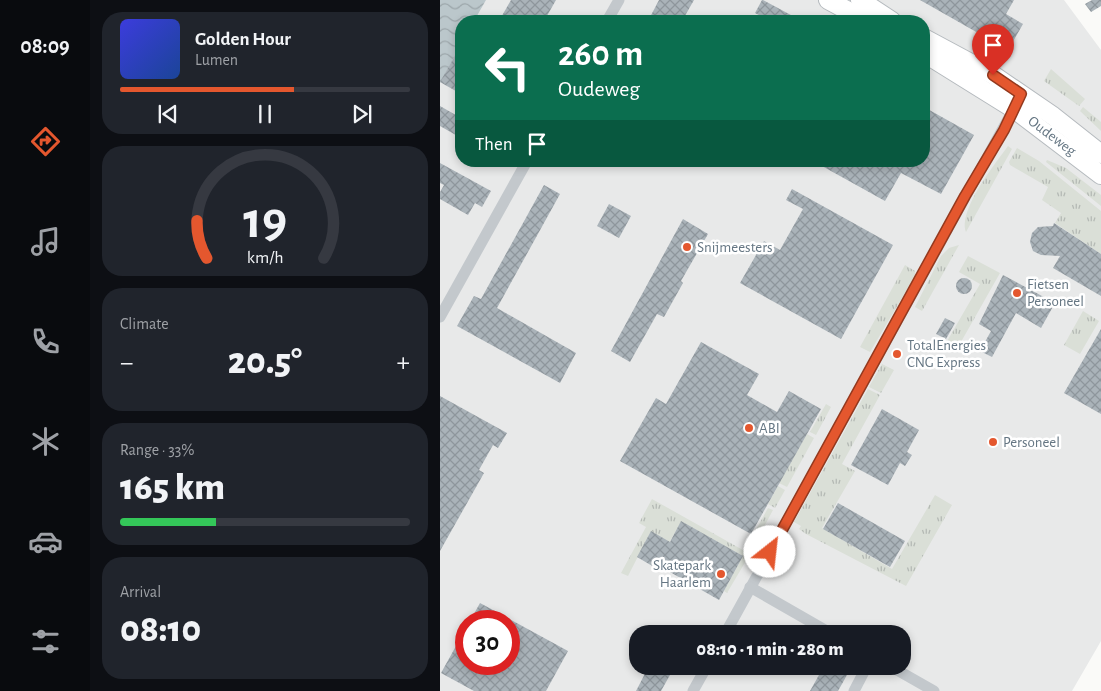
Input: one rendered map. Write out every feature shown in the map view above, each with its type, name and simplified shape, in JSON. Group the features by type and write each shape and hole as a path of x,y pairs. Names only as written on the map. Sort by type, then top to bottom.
{"main road":[{"path":"828,0 856,15"},
{"path":"860,0 883,15"},
{"name":"Oudeweg","path":"930,41 978,66 1101,175"},
{"name":"Oudeweg","path":"930,56 1018,102 1101,154"}],"street":[{"path":"610,15 619,0"},
{"path":"730,625 1018,102"},
{"path":"440,317 524,167"},
{"path":"750,587 816,625"},
{"path":"693,691 702,675"},
{"path":"854,691 862,675"},
{"path":"906,675 934,691"}],"shaded area":[{"path":"440,0 1064,0 1101,50 1101,641 1072,691 440,691"}],"green space":[{"path":"1051,69 1085,99 1079,106 1044,81"},
{"path":"1083,107 1101,122 1101,131 1080,111"},
{"path":"1008,146 1012,149 966,232 967,212 972,200"},
{"path":"1017,148 1039,161 1101,211 1101,254 1055,223 1061,213 1042,200 1048,187 1010,165 1009,162"},
{"path":"1047,160 1066,168 1101,195 1101,206 1046,162"},
{"path":"959,245 922,311 915,307 941,256 949,248"},
{"path":"968,256 1000,273 957,349 946,343 980,284 959,272"},
{"path":"905,265 915,271 915,276 870,352 860,347"},
{"path":"1083,311 1099,321 1080,354 1064,345"},
{"path":"882,364 894,370 881,393 869,387"},
{"path":"868,389 880,395 842,464 855,471 822,528 892,569 935,495 952,505 906,586 806,534 799,529 801,526 794,522"},
{"path":"826,404 831,407 816,435 810,432"},
{"path":"807,434 814,438 787,487 779,483"},
{"path":"778,486 785,490 775,508 768,504"},
{"path":"652,499 750,554 727,593 724,591 743,556 681,522 669,543 650,533 628,576 621,573 646,527 639,523"},
{"path":"768,508 773,510 758,538 753,535"}],"water":[{"path":"440,0 486,0 477,15 455,15 455,56 440,83"}],"building":[{"path":"511,0 556,0 547,15 502,15"},
{"path":"659,0 694,0 685,15 651,15"},
{"path":"763,0 791,15 759,15 755,13"},
{"path":"920,0 1014,0 1006,14 1023,24 1008,50"},
{"path":"1092,0 1101,0 1101,6 1091,12 1085,4"},
{"path":"455,56 455,91 440,82"},
{"path":"440,106 455,115 455,135 440,126"},
{"path":"930,110 974,135 941,194 901,173 885,201 824,167 930,167"},
{"path":"440,163 491,191 482,207 475,203 468,215 440,199 440,192 444,185 440,183"},
{"path":"544,185 560,194 497,308 576,353 560,383 457,326 474,296 481,299"},
{"path":"792,189 893,245 841,339 740,283 764,241 780,250 803,209 786,200"},
{"path":"609,204 631,216 619,238 597,226"},
{"path":"683,219 708,234 681,281 683,283 664,317 657,314 630,362 611,351"},
{"path":"1054,223 1101,254 1101,296 1053,268 1060,256 1041,255 1033,251 1030,242 1032,233 1038,227 1053,226"},
{"path":"1003,275 1055,303 1041,328 1016,313 992,357 980,351 991,331 979,324"},
{"path":"961,278 967,278 972,283 970,292 961,294 956,289 956,283"},
{"path":"945,318 955,323 946,339 936,334"},
{"path":"1101,329 1101,414 1064,393"},
{"path":"701,342 759,374 747,395 777,412 789,391 821,409 751,534 620,461 656,398 666,404"},
{"path":"440,396 507,433 498,448 493,445 479,470 484,473 440,551"},
{"path":"882,409 919,430 907,452 912,455 905,466 900,463 888,485 851,465"},
{"path":"838,503 905,541 890,567 823,529"},
{"path":"681,521 743,556 719,600 656,564 654,567 637,557 651,531 670,542"},
{"path":"480,603 493,610 476,610"},
{"path":"520,625 568,651 546,691 474,691 441,673 455,648 455,675 520,675"},
{"path":"644,675 670,675 661,691 636,691"},
{"path":"819,675 847,675 838,691 810,691"}],"place":[{"name":"Snijmeesters","path":"687,247"},
{"name":"Fietsen Personeel","path":"1017,293"},
{"name":"TotalEnergies CNG Express","path":"897,354"},
{"name":"ABI","path":"749,428"},
{"name":"Personeel","path":"993,442"},
{"name":"Skatepark Haarlem","path":"721,574"}],"route":[{"path":"770,552 965,196 1004,130 1021,94 993,75"}]}
